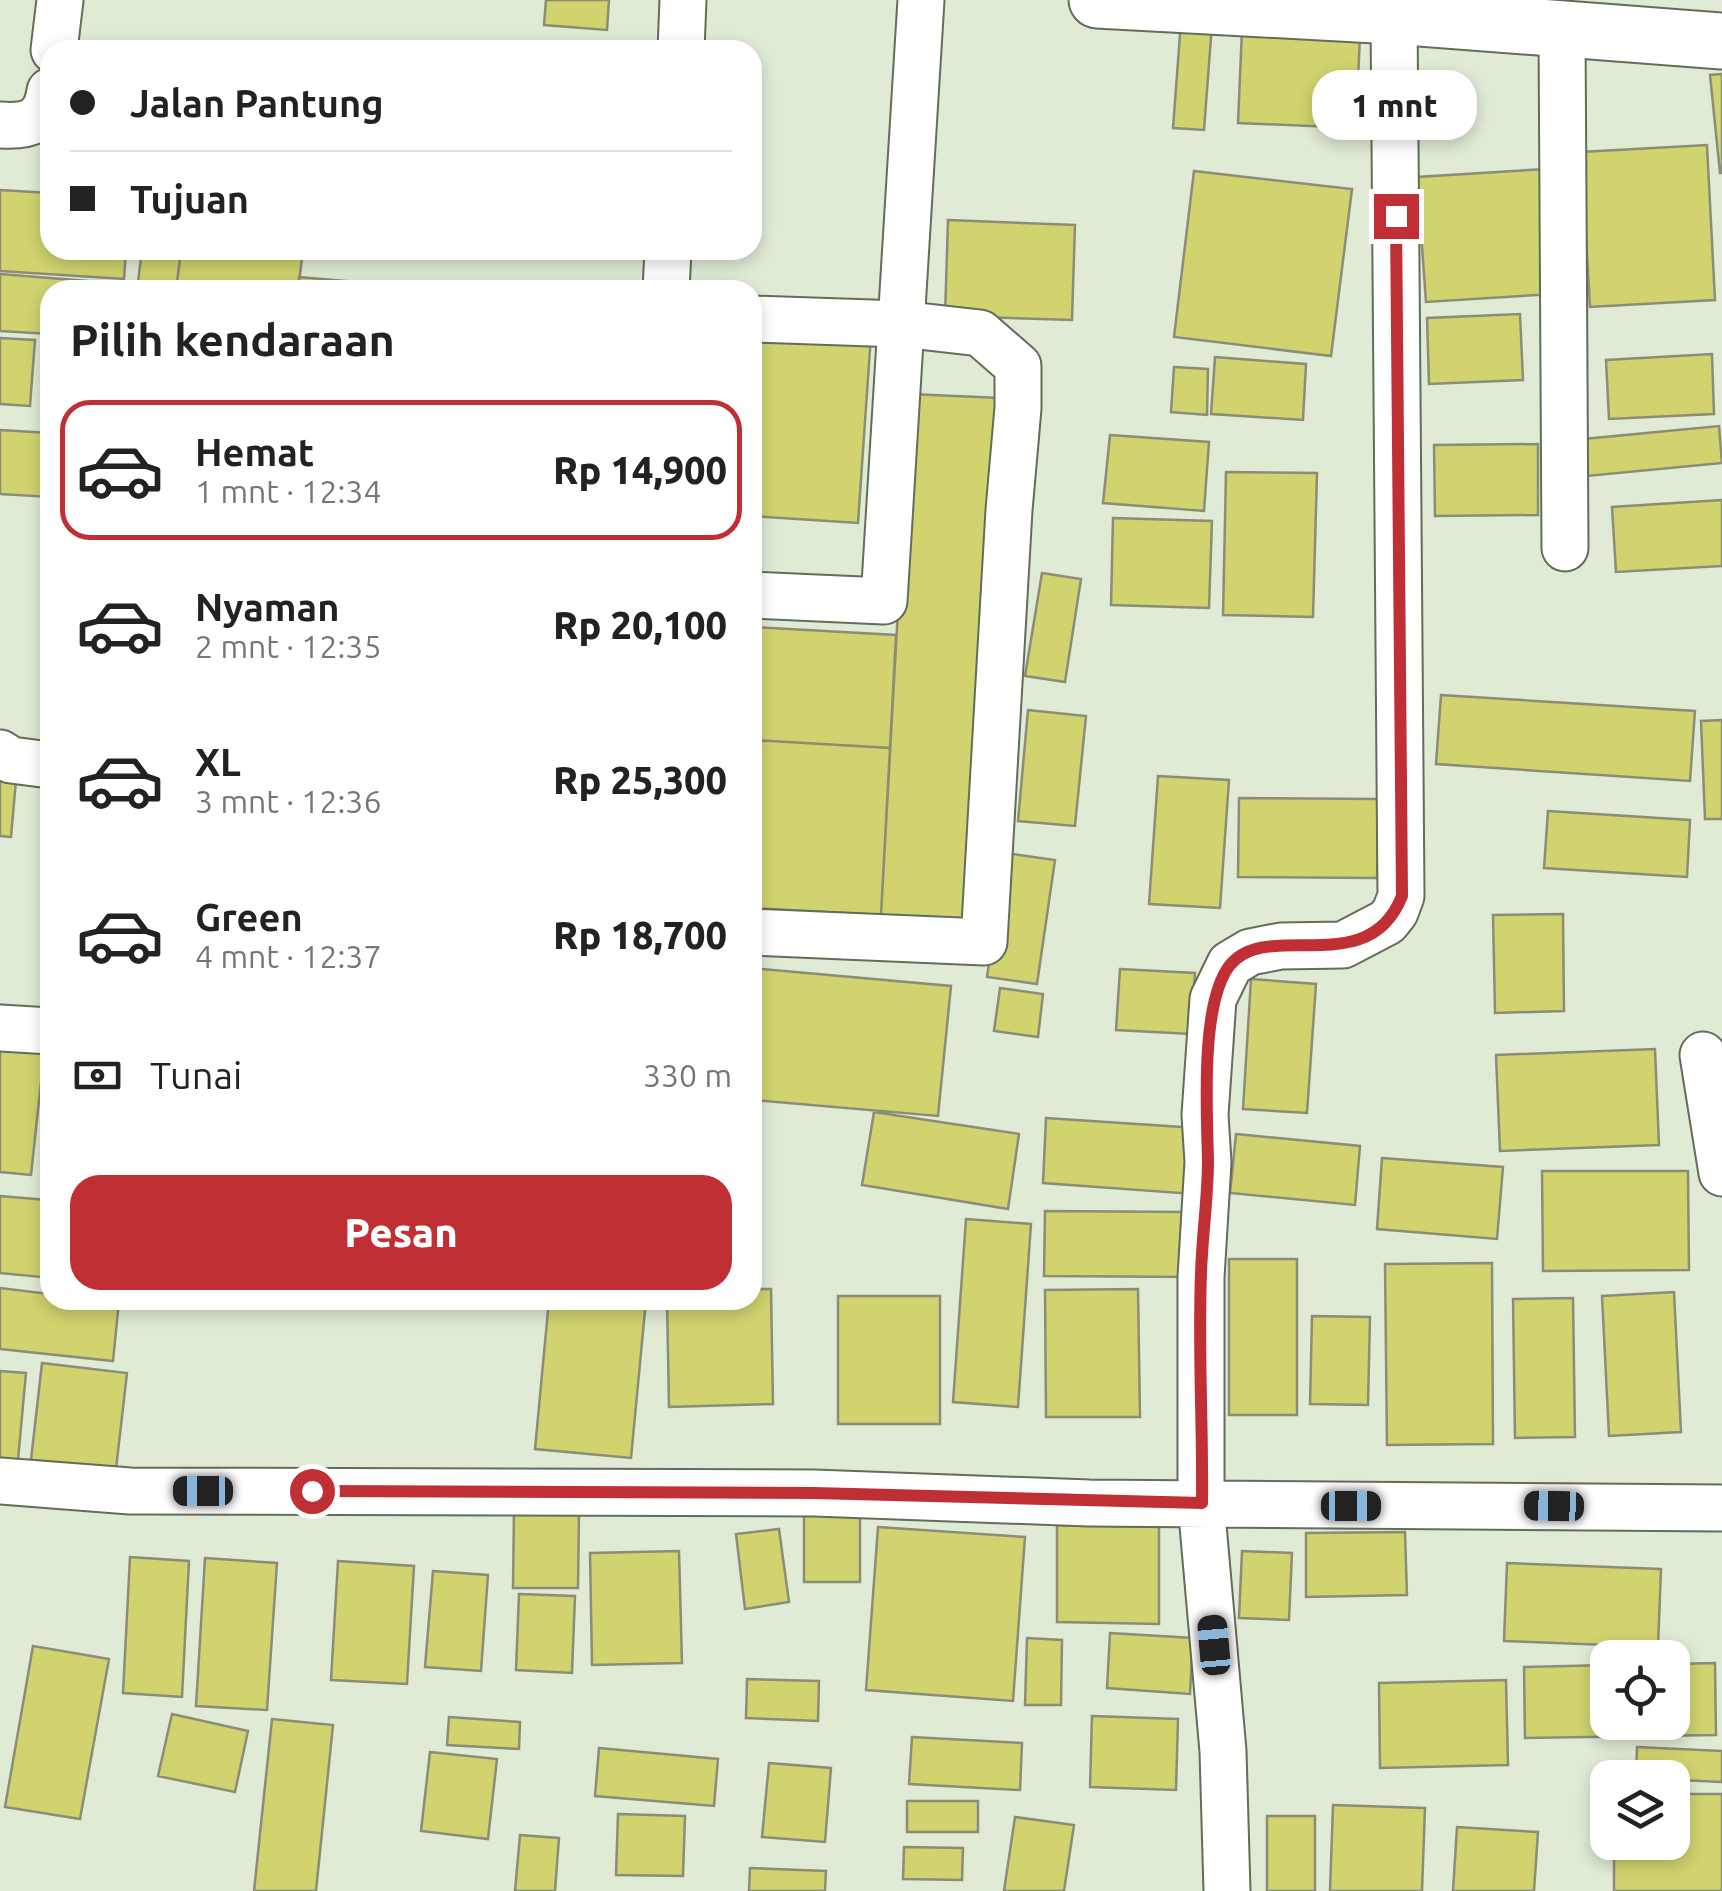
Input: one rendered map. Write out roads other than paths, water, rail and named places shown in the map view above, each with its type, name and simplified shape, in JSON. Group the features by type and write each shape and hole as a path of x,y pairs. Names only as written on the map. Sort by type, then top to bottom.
{"main road":[{"path":"1097,0 1394,16 1722,41"}],"street":[{"path":"55,40 60,0"},
{"path":"681,40 683,0"},
{"path":"762,595 884,601 922,0"},
{"path":"1227,1891 1223,1751 1202,1503 1200,1276 1213,999 1230,964 1250,952 1281,946 1343,946 1387,922 1402,896 1394,16"},
{"path":"1562,30 1565,548"},
{"path":"0,126 21,127 40,117"},
{"path":"762,319 901,324 980,332 1018,366 984,942 762,932"},
{"path":"0,754 11,760 40,764"},
{"path":"0,1028 40,1030"},
{"path":"1703,1054 1722,1172"},
{"path":"0,1481 130,1491 814,1493 1202,1503 1722,1508"}]}
